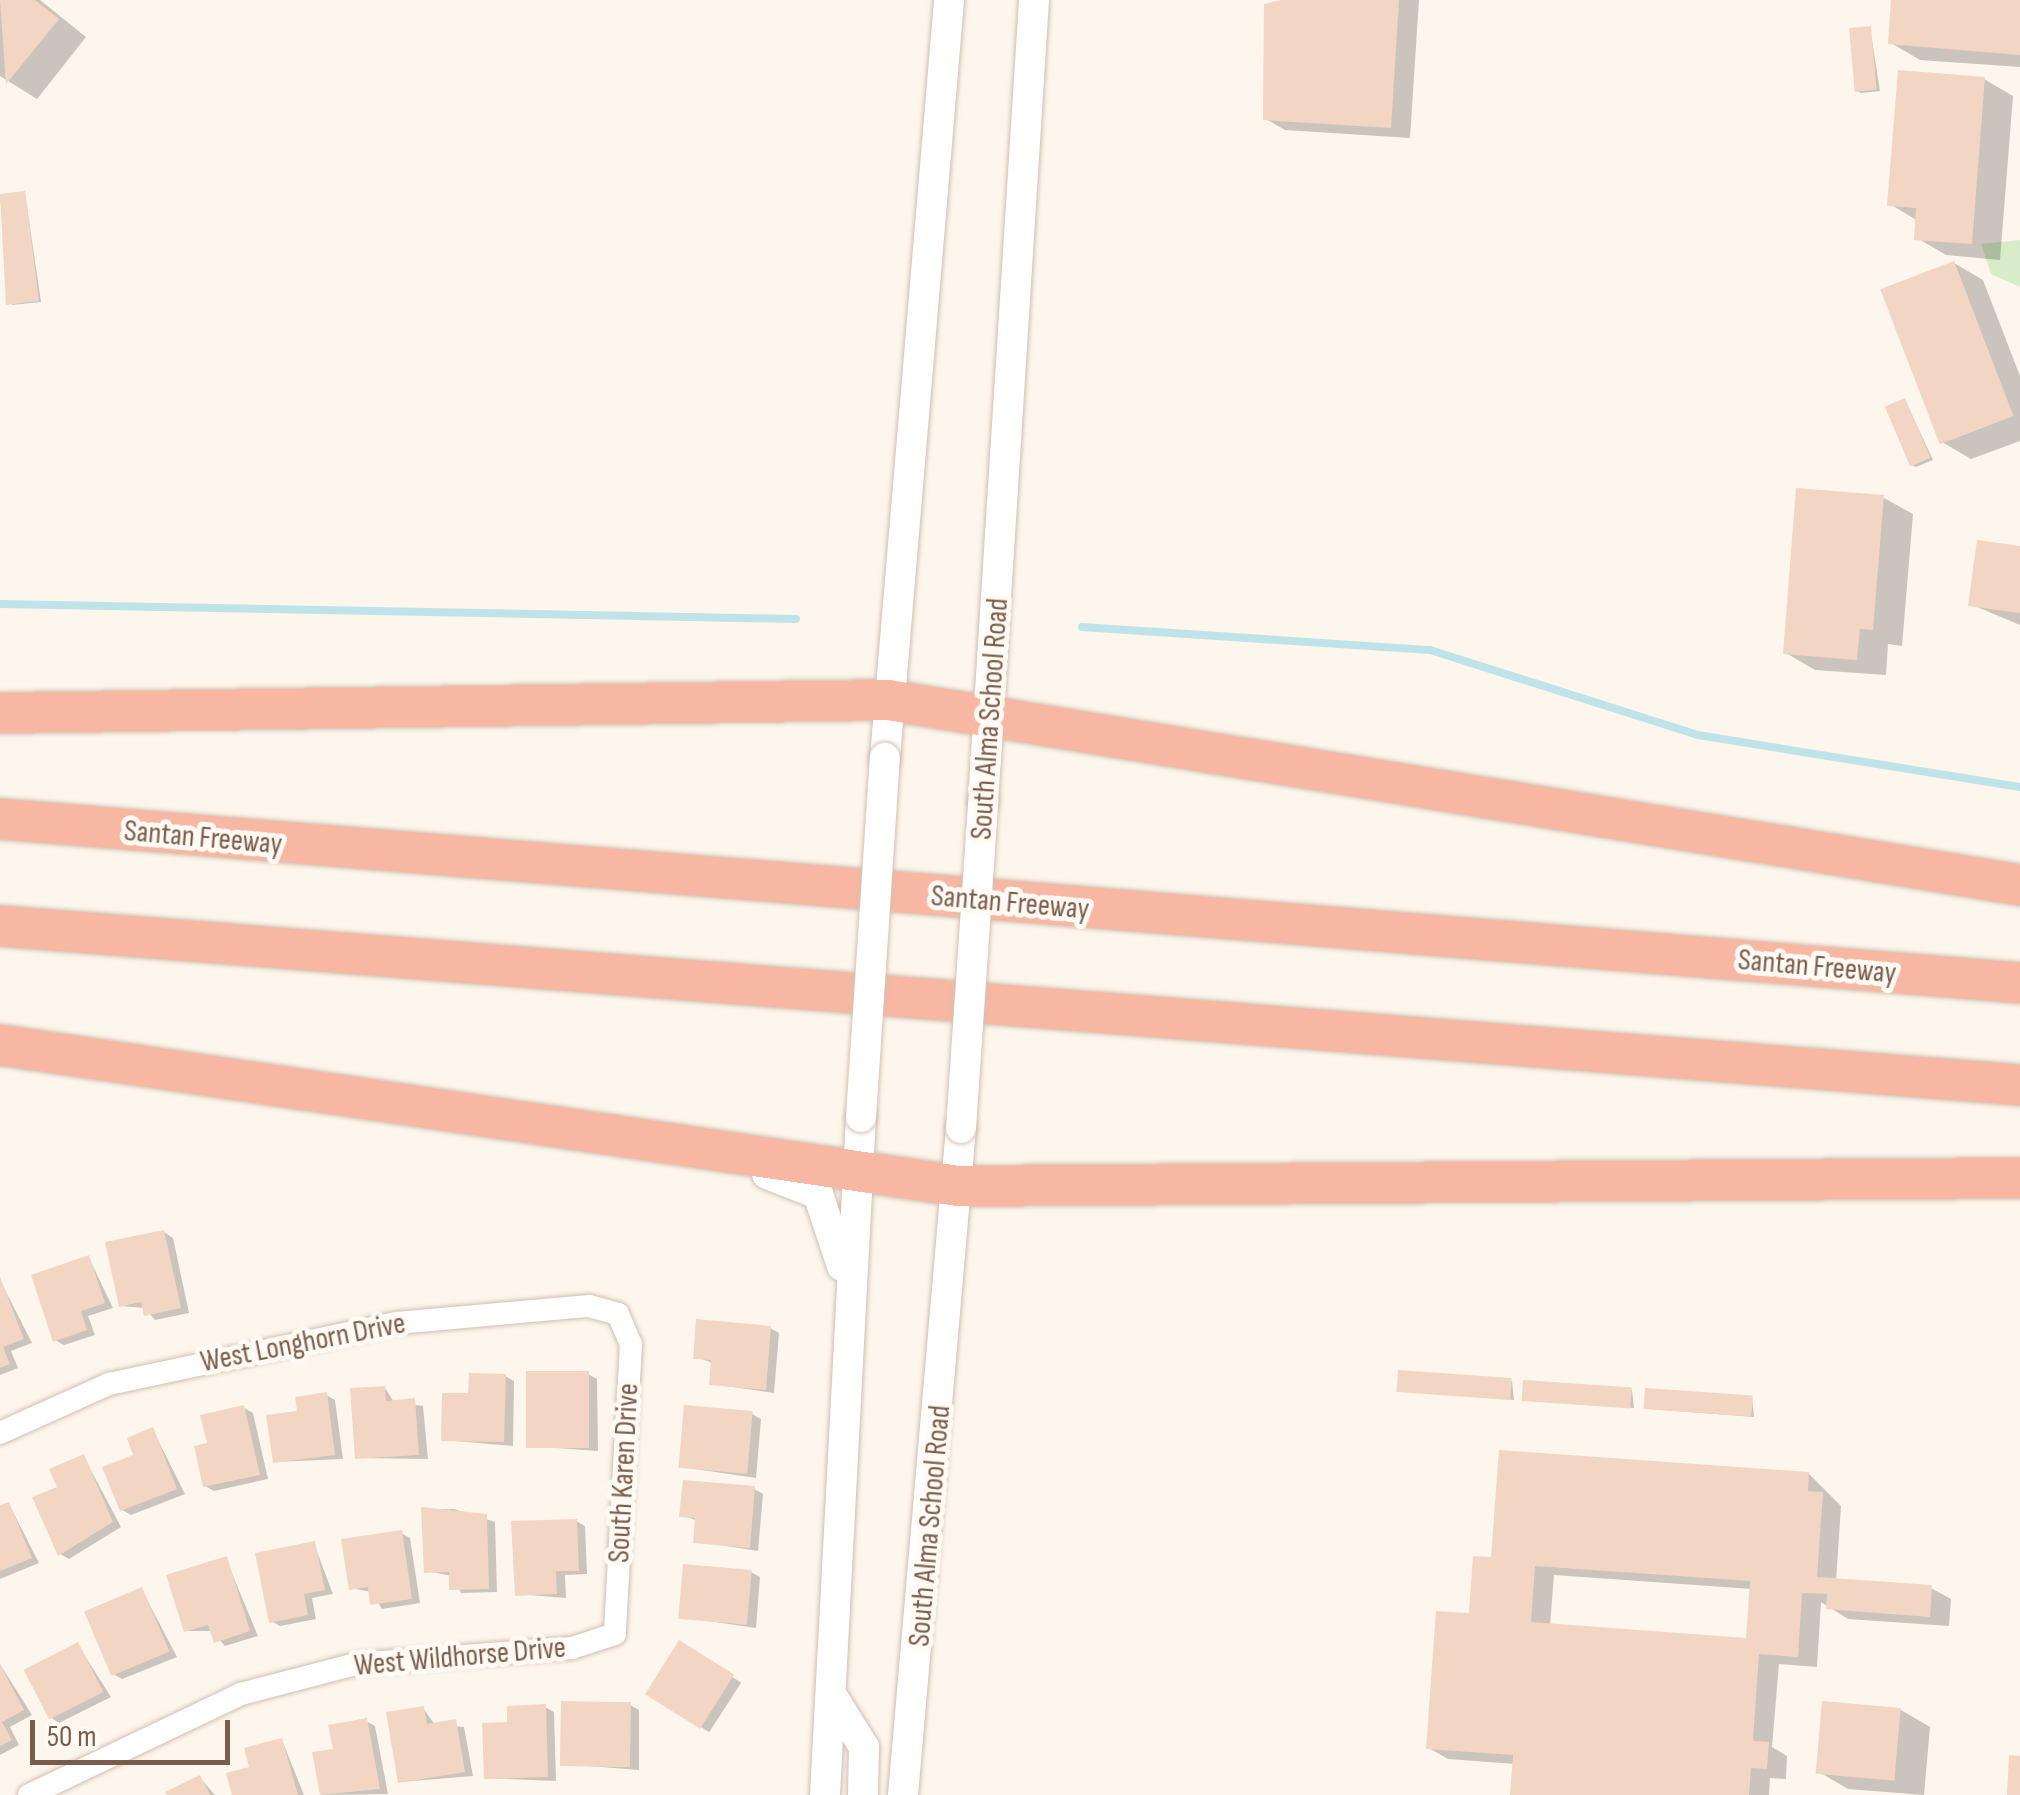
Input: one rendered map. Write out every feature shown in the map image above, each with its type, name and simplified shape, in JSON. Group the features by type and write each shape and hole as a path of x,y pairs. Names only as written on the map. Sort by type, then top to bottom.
{"highway":[{"path":"0,714 888,700 2020,885"},
{"name":"Santan Freeway","path":"0,819 2020,983"},
{"path":"0,926 2020,1085"},
{"path":"0,1045 958,1186 2020,1178"}],"main road":[{"path":"825,1795 834,1700 859,1170 888,700 949,0"},
{"name":"South Alma School Road","path":"903,1795 958,1186 1034,0"},
{"path":"318,1091 391,1117 797,1178 818,1194 835,1228 851,1320"},
{"path":"834,1700 864,1746 863,1795"}],"street":[{"name":"West Longhorn Drive","path":"0,1432 109,1384 291,1339 589,1306 618,1314"},
{"name":"South Karen Drive","path":"614,1634 631,1344 618,1314"},
{"name":"West Wildhorse Drive","path":"29,1795 241,1694 356,1664 572,1648 614,1634"}],"green space":[{"path":"2020,240 2020,287 1991,274 1981,244"}],"building":[{"path":"0,0 35,0 59,19 6,84"},
{"path":"1281,0 1399,0 1391,128 1263,120 1264,4"},
{"path":"1891,0 2020,0 2020,55 1888,44"},
{"path":"1871,26 1877,90 1855,92 1849,28"},
{"path":"1898,70 1985,77 1972,244 1914,240 1916,208 1887,206"},
{"path":"25,191 39,301 6,305 0,194"},
{"path":"1954,261 2013,416 1940,444 1880,289"},
{"path":"1905,398 1930,458 1910,466 1885,407"},
{"path":"1796,488 1884,495 1873,630 1860,629 1857,660 1783,654"},
{"path":"1977,540 2020,546 2020,613 1968,606"},
{"path":"164,1230 181,1308 144,1316 141,1302 119,1307 105,1242"},
{"path":"89,1255 105,1303 81,1311 87,1330 53,1342 31,1275"},
{"path":"0,1277 24,1339 3,1347 10,1364 0,1368"},
{"path":"696,1319 771,1326 766,1390 709,1385 711,1360 693,1359"},
{"path":"1398,1370 1512,1378 1510,1400 1396,1392"},
{"path":"526,1371 589,1371 589,1448 526,1448"},
{"path":"469,1373 506,1374 504,1442 441,1441 442,1393 468,1393"},
{"path":"1523,1380 1632,1388 1630,1409 1522,1401"},
{"path":"385,1386 386,1401 415,1398 419,1455 355,1459 350,1388"},
{"path":"1645,1388 1753,1396 1751,1416 1644,1409"},
{"path":"327,1392 335,1455 273,1463 266,1415 297,1411 295,1397"},
{"path":"244,1405 260,1475 203,1487 194,1446 207,1443 200,1415"},
{"path":"684,1405 753,1411 747,1474 679,1468"},
{"path":"153,1427 177,1489 120,1511 102,1467 133,1455 127,1438"},
{"path":"1499,1450 1809,1472 1808,1491 1823,1492 1817,1577 1932,1585 1930,1617 1826,1609 1827,1594 1802,1593 1798,1657 1759,1654 1753,1741 1769,1742 1767,1769 1751,1768 1749,1795 1510,1795 1513,1755 1426,1749 1436,1611 1469,1613 1473,1556 1491,1557","holes":["1535,1566 1750,1581 1746,1638 1531,1622"]},
{"path":"84,1454 113,1522 58,1556 32,1497 57,1487 49,1469"},
{"path":"683,1480 755,1486 750,1548 693,1543 695,1518 679,1517"},
{"path":"9,1502 32,1558 0,1571 0,1505"},
{"path":"421,1507 487,1514 489,1589 449,1590 449,1572 424,1573"},
{"path":"577,1519 579,1571 556,1571 557,1594 515,1596 511,1521"},
{"path":"402,1530 412,1599 370,1605 368,1587 349,1590 341,1539"},
{"path":"315,1541 325,1590 304,1594 308,1615 269,1623 255,1553"},
{"path":"227,1556 250,1631 214,1643 208,1625 184,1632 166,1575"},
{"path":"683,1564 752,1570 747,1625 678,1619"},
{"path":"142,1587 169,1651 111,1676 84,1612"},
{"path":"679,1640 734,1674 700,1729 645,1694"},
{"path":"78,1642 103,1692 49,1720 24,1670"},
{"path":"0,1664 24,1710 2,1722 12,1740 0,1746"},
{"path":"561,1701 631,1702 630,1767 560,1766"},
{"path":"1822,1701 1901,1708 1894,1781 1816,1774"},
{"path":"546,1704 548,1777 484,1779 482,1723 507,1722 507,1706"},
{"path":"424,1706 427,1724 456,1719 465,1772 398,1783 386,1712"},
{"path":"367,1718 380,1789 320,1795 312,1752 333,1749 328,1725"},
{"path":"282,1738 298,1795 232,1795 226,1773 249,1767 244,1748"},
{"path":"2009,1755 2020,1756 2020,1795 2007,1795"},
{"path":"200,1775 210,1795 165,1792"}],"waterway":[{"path":"0,604 796,619"},
{"path":"1082,627 1430,650 1698,735 2020,787"}]}
